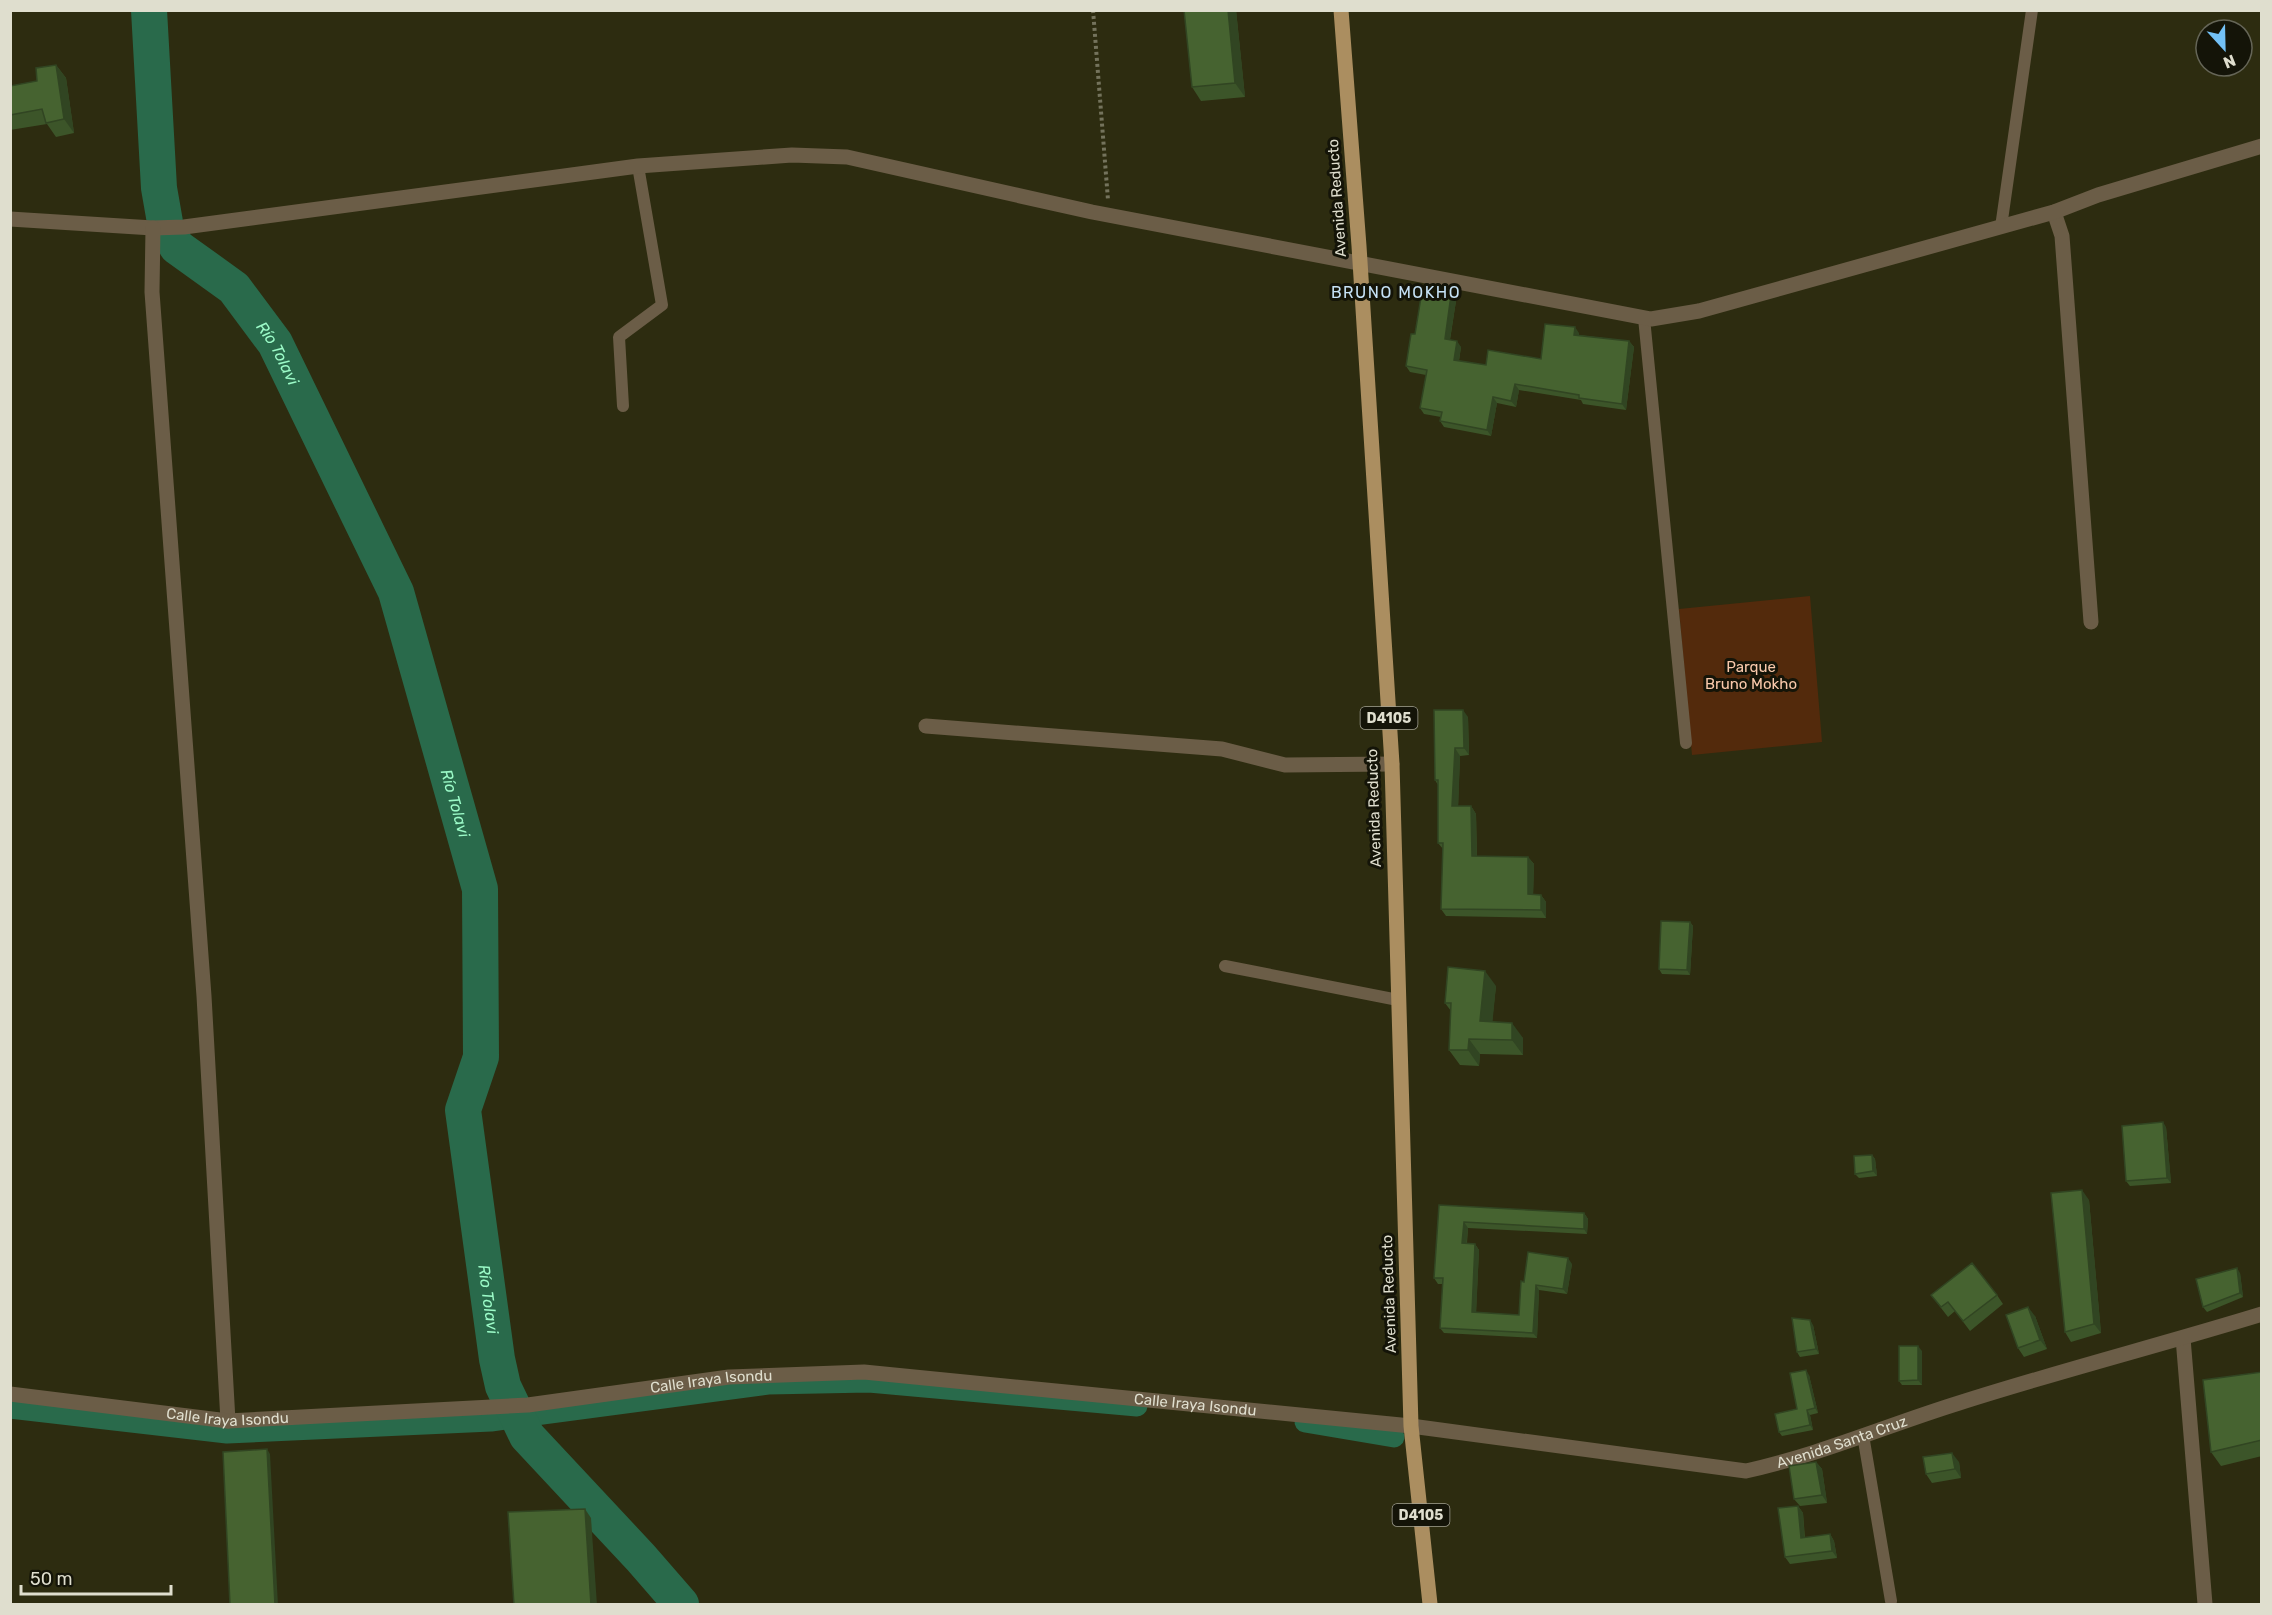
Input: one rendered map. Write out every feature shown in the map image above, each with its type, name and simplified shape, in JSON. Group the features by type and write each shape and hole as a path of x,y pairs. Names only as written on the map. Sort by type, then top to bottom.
{"main road":[{"name":"Avenida Reducto","path":"1341,10 1360,263 1392,764 1412,1426 1430,1605"}],"street":[{"path":"10,219 156,228 184,227 638,166 792,155 847,157 1109,215 1651,319 1700,311 2054,212 2098,195 2262,146"},
{"path":"2054,212 2062,236 2091,622"},
{"path":"156,228 152,292 203,984 228,1421"},
{"path":"926,726 1222,749 1285,765 1392,764"},
{"name":"Avenida Santa Cruz","path":"1412,1426 1746,1471 1785,1462 2032,1379 2262,1314"},
{"path":"2183,1338 2205,1605"},
{"name":"Calle Iraya Isondu","path":"10,1394 228,1421 528,1405 729,1377 864,1372 1412,1426"}],"lane":[{"path":"2001,227 2032,10"},
{"path":"623,406 619,337 662,305 638,166"},
{"path":"1644,318 1686,743"},
{"path":"1225,966 1398,1000"},
{"path":"1863,1435 1891,1601"}],"path":[{"path":"1093,10 1109,215"}],"green space":[{"name":"Parque Bruno Mokho","path":"1810,596 1822,742 1692,755 1679,609"}],"building":[{"path":"1184,10 1228,10 1235,83 1192,87"},
{"path":"56,65 64,119 46,123 42,109 10,115 10,86 37,81 36,68"},
{"path":"1422,291 1451,295 1445,339 1457,341 1454,360 1486,365 1488,350 1541,359 1545,324 1575,327 1574,335 1629,341 1622,404 1579,398 1579,395 1515,384 1511,401 1493,397 1487,430 1440,421 1442,412 1420,408 1427,370 1406,366 1411,334 1415,334"},
{"path":"1434,710 1463,710 1464,748 1455,748 1452,806 1471,806 1472,856 1528,857 1528,894 1541,895 1541,910 1441,909 1443,843 1438,843 1438,780 1435,780"},
{"path":"1661,921 1690,922 1687,970 1659,969"},
{"path":"1448,967 1485,971 1480,1021 1512,1023 1512,1040 1469,1039 1468,1050 1449,1050 1451,1003 1445,1003"},
{"path":"2163,1122 2167,1178 2126,1181 2122,1126"},
{"path":"1872,1155 1873,1171 1855,1174 1854,1156"},
{"path":"2082,1190 2094,1324 2065,1332 2051,1193"},
{"path":"1439,1205 1584,1213 1584,1229 1464,1222 1462,1243 1475,1244 1472,1312 1519,1315 1521,1281 1524,1282 1528,1252 1568,1258 1563,1289 1536,1285 1533,1333 1440,1328 1443,1278 1434,1278"},
{"path":"1972,1263 1997,1295 1963,1321 1948,1302 1941,1307 1931,1295"},
{"path":"2237,1268 2240,1293 2203,1307 2196,1279"},
{"path":"2028,1307 2040,1340 2018,1348 2006,1315"},
{"path":"1792,1318 1810,1320 1816,1349 1797,1352"},
{"path":"1899,1346 1918,1346 1918,1380 1899,1381"},
{"path":"1806,1370 1815,1408 1807,1410 1810,1425 1779,1432 1775,1414 1797,1409 1790,1373"},
{"path":"2262,1372 2262,1440 2211,1452 2203,1380"},
{"path":"267,1449 275,1605 230,1605 223,1452"},
{"path":"1952,1453 1955,1469 1926,1474 1923,1457"},
{"path":"1816,1462 1822,1495 1794,1499 1789,1466"},
{"path":"1798,1506 1801,1538 1830,1534 1832,1551 1785,1557 1778,1508"},
{"path":"585,1509 591,1605 514,1605 508,1512"}],"waterway":[{"name":"Río Tolavi","path":"149,10 159,188 166,228 177,247 234,288 275,343 396,592 480,889 481,1057 463,1110 497,1359 503,1386 527,1436 681,1604"},
{"path":"10,1408 227,1433 491,1421 768,1384 869,1382 1137,1406"},
{"path":"1305,1422 1394,1437"}],"district":[{"name":"BRUNO MOKHO","path":"1396,292"}]}
